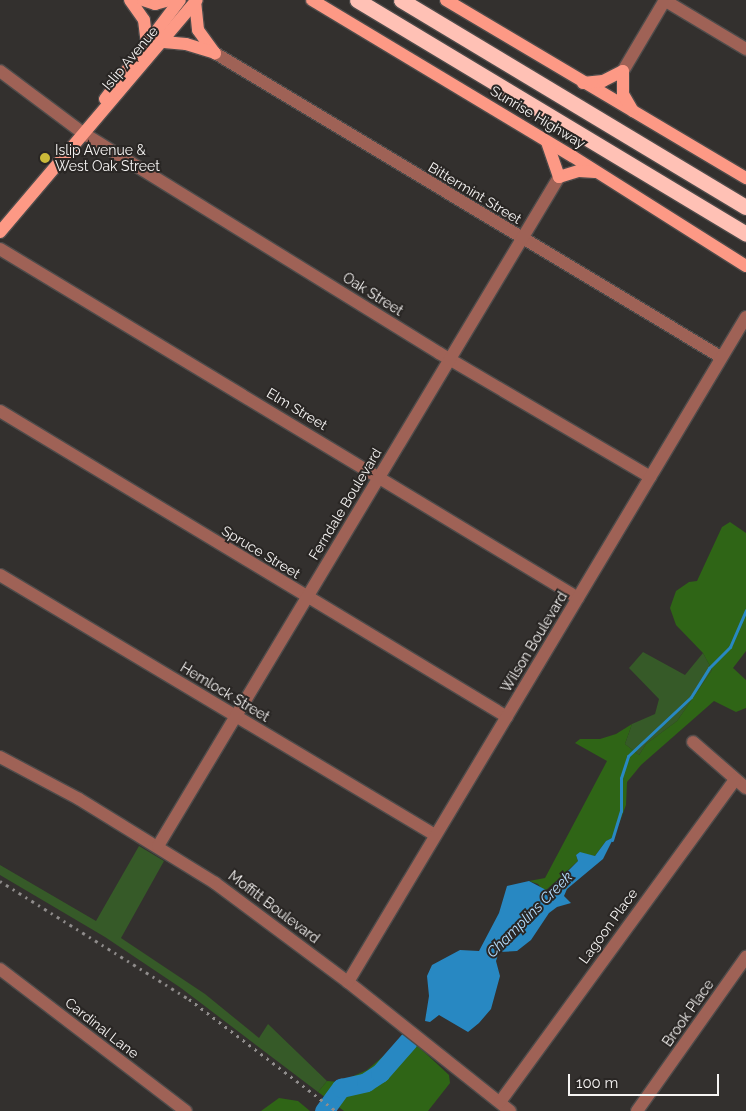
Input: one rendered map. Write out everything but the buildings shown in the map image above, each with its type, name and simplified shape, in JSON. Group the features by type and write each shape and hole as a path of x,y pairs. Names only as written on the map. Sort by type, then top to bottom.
{"highway":[{"name":"Sunrise Highway","path":"357,0 746,234"},
{"path":"401,0 746,207"},
{"path":"700,206 746,242"}],"main road":[{"path":"130,0 144,20 147,44"},
{"path":"143,0 155,4 168,0"},
{"name":"Islip Avenue","path":"83,133 180,0"},
{"name":"Sunrise Highway","path":"312,0 598,172 746,266"},
{"path":"446,0 635,114 746,178"},
{"path":"196,1 198,30 215,53"},
{"name":"Islip Avenue","path":"0,232 83,133 164,42 196,1"},
{"path":"164,42 215,53"},
{"path":"583,82 603,81 623,71 623,94 635,114"},
{"path":"547,142 559,177 579,171 598,172"}],"street":[{"path":"623,71 665,0 746,49"},
{"name":"Bittermint Street","path":"215,53 721,357"},
{"name":"Oak Street","path":"0,71 83,133 650,477"},
{"name":"Ferndale Boulevard","path":"158,846 559,177"},
{"name":"Elm Street","path":"0,249 380,475 578,598"},
{"name":"Wilson Boulevard","path":"348,982 746,317"},
{"name":"Spruce Street","path":"0,411 507,717"},
{"name":"Hemlock Street","path":"0,574 435,835"},
{"path":"693,742 746,788"},
{"name":"Moffitt Boulevard","path":"0,757 158,846 215,883 348,982 510,1111"},
{"name":"Lagoon Place","path":"500,1102 735,780"},
{"name":"Brook Place","path":"637,1111 746,957"},
{"name":"Cardinal Lane","path":"1,972 186,1111"}],"green space":[{"path":"730,522 746,533 746,651 733,668 746,680 746,708 736,712 714,701 641,765 627,782 626,805 614,837 606,841 595,856 580,853 576,855 578,861 544,892 538,884 529,881 545,878 607,761 575,743 580,739 600,739 616,734 632,724 625,744 639,755 646,744 677,721 712,670 703,653 676,625 670,608 676,591 689,582 697,581 722,527"},
{"path":"643,652 685,675 703,653 712,670 677,721 646,744 639,755 625,744 632,724 655,714 659,699 629,668"},
{"path":"139,846 164,861 121,938 205,994 259,1038 268,1024 327,1081 318,1092 181,988 105,937 0,875 0,865 96,921"},
{"path":"407,1036 449,1075 450,1083 428,1111 344,1111 318,1092 327,1081 340,1082 367,1070"},
{"path":"279,1098 298,1101 310,1111 261,1111"}],"water":[{"path":"614,837 603,859 567,889 564,896 571,903 557,907 549,913 531,940 517,951 499,952 496,961 500,976 491,1009 479,1023 468,1032 439,1015 430,1022 425,1021 429,996 427,976 432,965 460,950 479,951 499,913 507,886 529,881 548,891 578,861 576,855 580,852 595,856 606,841"}],"waterway":[{"name":"Champlins Creek","path":"612,840 621,811 621,778 628,756 691,697 709,668 730,647 746,610"},
{"name":"Champlins Creek","path":"324,1111 341,1088 366,1082 380,1073 408,1041"}],"railway":[{"path":"0,881 189,999 336,1111"}],"place":[{"name":"Islip Avenue & West Oak Street","path":"45,158"}]}
